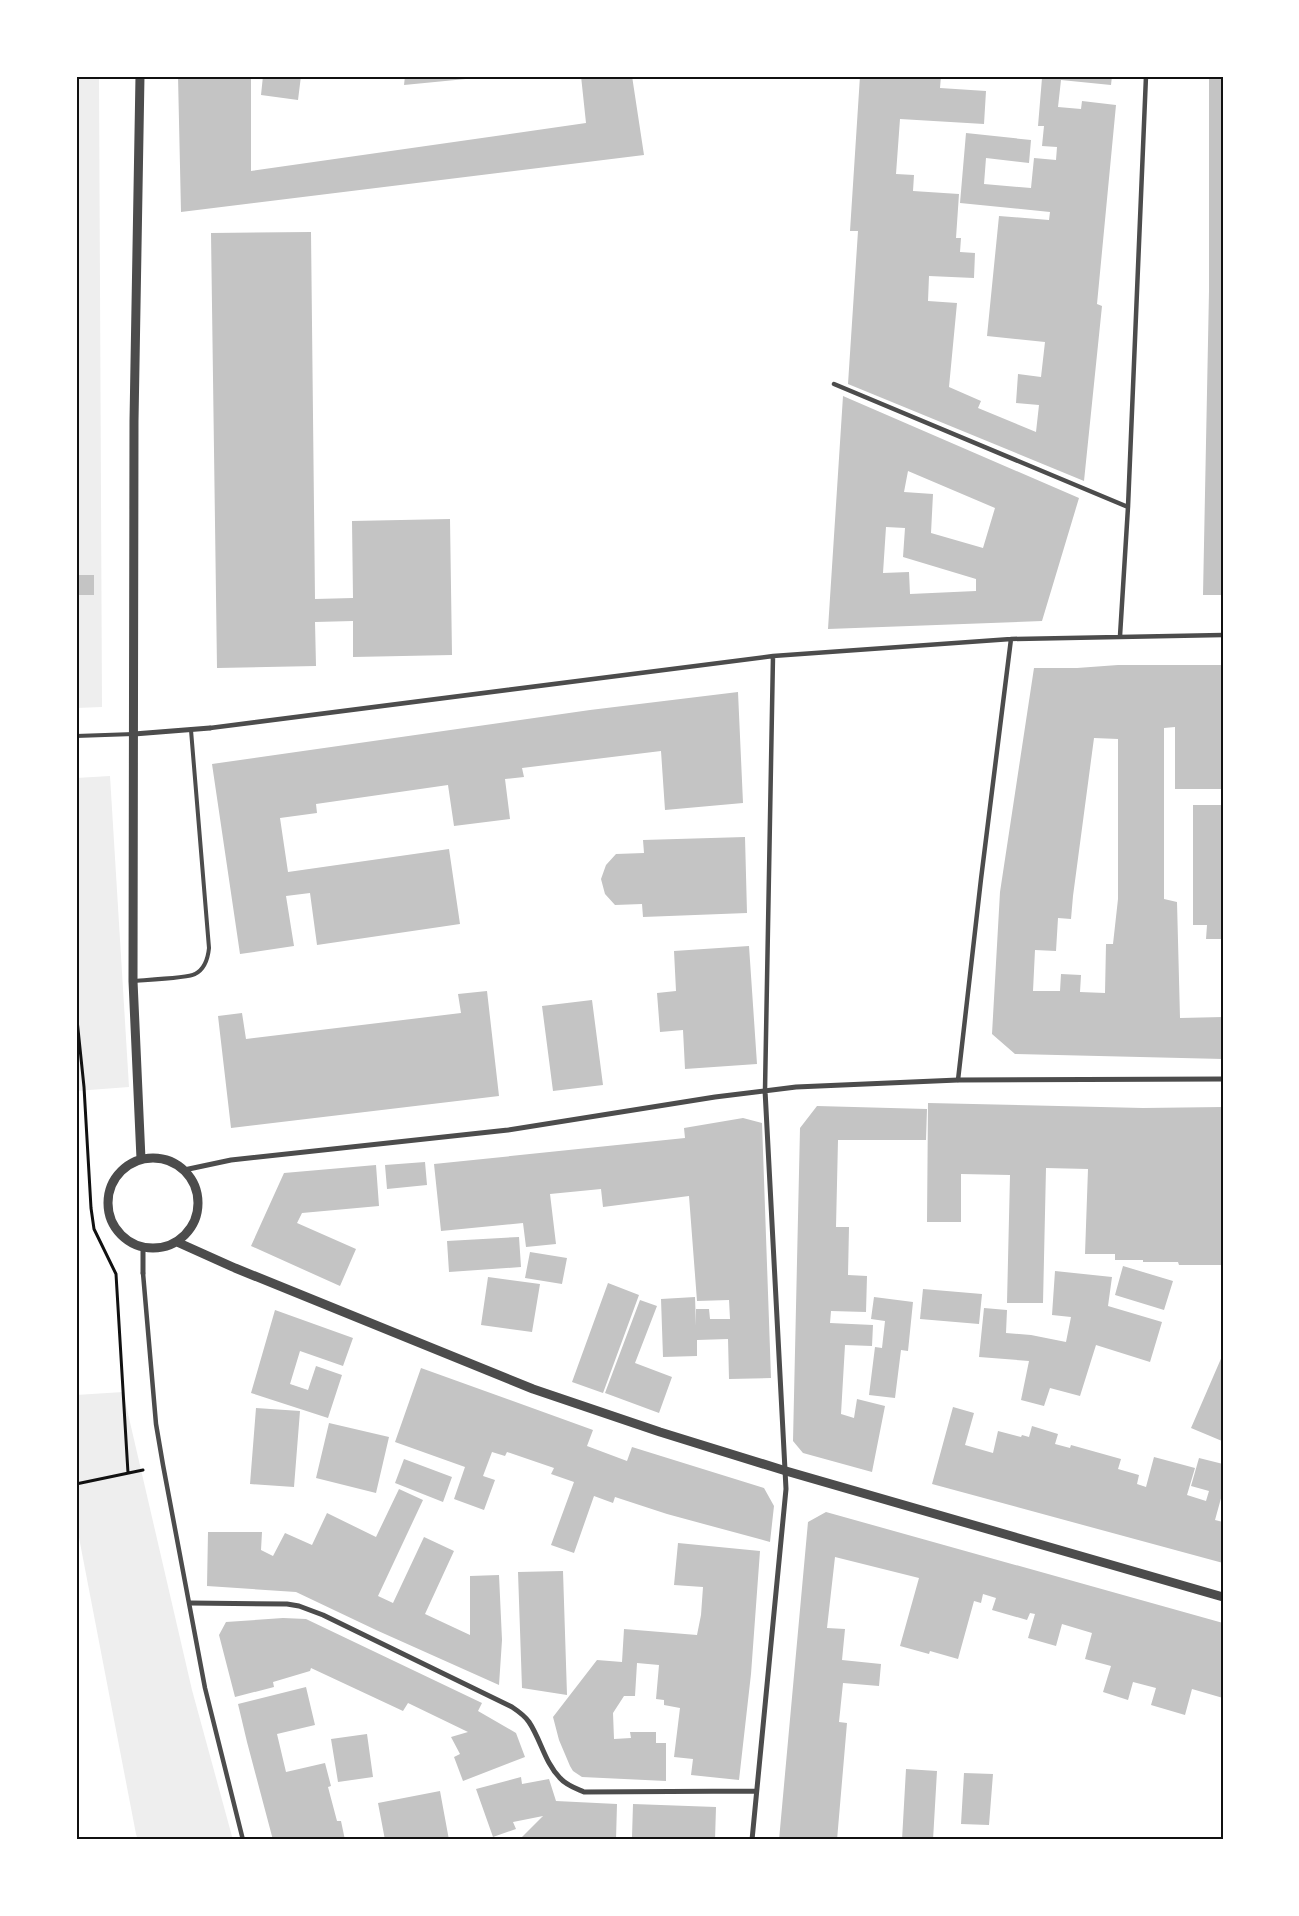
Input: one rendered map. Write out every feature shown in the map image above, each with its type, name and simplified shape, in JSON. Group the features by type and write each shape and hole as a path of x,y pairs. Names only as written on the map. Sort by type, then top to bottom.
{"street":[{"path":"140,76 134,431 133,981 142,1159"},
{"path":"1120,636 1128,507 1146,76"},
{"path":"834,384 1128,507"},
{"path":"134,734 210,728 773,656 1011,639 1223,635"},
{"path":"958,1080 1011,639"},
{"path":"752,1840 786,1507 786,1471 765,1090 773,656"},
{"path":"184,1170 230,1160 508,1130 765,1090 958,1080 1223,1079"},
{"path":"142,1159 164,1159 184,1170 192,1180 198,1193 195,1221 188,1233 177,1242 155,1249 129,1242 117,1232 110,1219 107,1204 109,1189 116,1176 128,1165 142,1159"},
{"path":"177,1242 235,1268 533,1389 660,1432 786,1471 1223,1597"},
{"path":"143,1247 143,1273 156,1424 205,1688 243,1840"},
{"path":"190,1603 287,1604 299,1606 332,1620 521,1713 530,1723 551,1767 560,1779 584,1792 756,1790"}],"lane":[{"path":"133,981 195,975 205,965 208,958 209,948 191,730"},
{"path":"76,736 134,734"}],"path":[{"path":"76,1010 84,1087 91,1208 94,1228 116,1274 128,1473"},
{"path":"76,1484 163,1465"}],"shaded area":[{"path":"76,76 99,76 102,707 76,708"},
{"path":"110,776 129,1087 76,1091 76,778"},
{"path":"123,1392 192,1690 233,1840 138,1840 136,1834 76,1522 76,1395"}],"building":[{"path":"178,76 251,76 251,171 586,123 581,76 632,76 644,155 181,212"},
{"path":"263,76 301,76 298,100 261,95"},
{"path":"405,76 476,76 476,78 404,85"},
{"path":"860,76 941,76 940,88 986,91 984,124 900,119 896,174 914,175 913,191 959,194 956,238 961,238 960,252 975,253 974,278 929,276 928,301 957,303 949,387 981,401 978,408 1036,432 1039,405 1016,403 1018,374 1041,377 1045,342 987,336 999,216 1049,220 1050,212 960,203 966,133 1031,140 1029,163 986,158 984,184 1031,188 1034,158 1056,160 1057,147 1042,146 1044,126 1038,126 1042,78 1039,76 1112,76 1111,85 1061,80 1058,107 1081,109 1082,101 1116,105 1097,304 1102,306 1084,481 848,384 858,231 850,231"},
{"path":"1209,76 1223,76 1223,595 1203,595 1209,291"},
{"path":"311,232 315,599 353,598 352,521 450,519 452,655 353,657 353,621 315,622 316,666 217,668 211,233"},
{"path":"843,396 1079,498 1042,621 828,629","holes":["908,471 995,508 983,548 931,533 933,494 904,492","886,527 905,528 903,557 976,579 976,591 910,594 909,572 883,573"]},
{"path":"76,575 94,575 94,595 76,595"},
{"path":"1118,665 1223,665 1223,789 1175,789 1175,727 1164,728 1164,899 1177,902 1180,1018 1223,1017 1223,1059 1015,1054 992,1034 1000,892 1034,668 1077,668","holes":["1094,738 1118,739 1118,899 1113,944 1106,944 1105,993 1080,992 1081,975 1061,974 1060,991 1033,991 1035,950 1056,951 1058,918 1071,919"]},
{"path":"738,692 743,803 665,810 661,751 522,768 524,777 505,779 510,819 454,826 448,785 316,804 317,813 280,818 288,872 449,849 460,924 317,945 310,893 286,896 294,946 240,954 212,764 590,710"},
{"path":"1193,805 1223,805 1223,939 1206,939 1207,925 1193,925"},
{"path":"745,837 747,913 643,917 642,904 615,905 605,894 601,879 606,865 616,854 644,853 643,840"},
{"path":"749,946 757,1064 685,1069 683,1030 660,1032 657,993 676,991 674,951"},
{"path":"487,991 499,1096 231,1128 218,1016 242,1013 246,1039 461,1013 458,994"},
{"path":"592,1000 603,1085 553,1091 542,1006"},
{"path":"928,1103 1143,1108 1223,1107 1223,1265 1179,1265 1178,1262 1115,1260 1115,1254 1085,1254 1088,1169 1046,1168 1043,1303 1007,1303 1010,1175 961,1174 961,1222 927,1222"},
{"path":"817,1106 927,1109 926,1140 838,1140 836,1227 849,1227 848,1275 867,1276 866,1312 831,1311 830,1323 873,1325 872,1346 845,1345 841,1414 854,1418 857,1399 885,1406 872,1472 803,1453 793,1441 800,1128"},
{"path":"743,1118 762,1123 771,1378 729,1379 728,1339 697,1340 697,1356 663,1357 661,1299 695,1297 696,1326 696,1309 709,1309 710,1319 730,1319 729,1300 697,1301 689,1196 603,1207 601,1189 550,1194 556,1244 526,1247 523,1223 441,1231 434,1164 685,1138 684,1128"},
{"path":"425,1162 427,1185 387,1189 385,1165"},
{"path":"376,1165 379,1206 302,1213 297,1223 356,1249 340,1286 251,1246 284,1173"},
{"path":"519,1237 521,1267 449,1272 447,1241"},
{"path":"530,1252 567,1258 562,1284 525,1278"},
{"path":"1123,1266 1173,1281 1164,1310 1115,1295"},
{"path":"1055,1271 1112,1277 1108,1306 1162,1322 1150,1362 1096,1345 1080,1396 1050,1388 1044,1406 1021,1400 1029,1361 979,1357 984,1308 1007,1310 1006,1333 1031,1335 1066,1342 1071,1317 1052,1315"},
{"path":"488,1277 540,1284 532,1332 481,1325"},
{"path":"608,1283 639,1295 603,1393 572,1382"},
{"path":"923,1289 982,1294 979,1324 920,1319"},
{"path":"874,1297 913,1302 908,1351 901,1350 895,1398 869,1395 875,1347 882,1348 885,1321 871,1319"},
{"path":"640,1300 657,1306 635,1363 672,1377 659,1413 605,1393"},
{"path":"275,1310 353,1338 343,1366 300,1351 290,1384 308,1390 316,1366 342,1375 328,1418 251,1393"},
{"path":"1223,1354 1223,1439 1222,1441 1191,1428"},
{"path":"421,1368 593,1430 587,1446 627,1461 632,1447 764,1488 774,1506 770,1542 667,1514 615,1497 613,1503 594,1496 574,1553 551,1545 574,1482 551,1474 554,1468 507,1452 505,1456 492,1452 483,1476 495,1480 484,1510 454,1499 465,1467 395,1442"},
{"path":"953,1407 974,1413 965,1445 993,1453 998,1431 1021,1437 1022,1435 1029,1437 1032,1426 1058,1434 1055,1444 1070,1448 1071,1445 1121,1459 1118,1469 1139,1475 1137,1484 1146,1487 1154,1457 1195,1468 1187,1495 1206,1501 1209,1491 1191,1486 1199,1458 1223,1464 1223,1491 1215,1520 1223,1522 1223,1563 932,1484"},
{"path":"256,1408 300,1411 294,1487 250,1484"},
{"path":"329,1423 389,1437 376,1493 316,1478"},
{"path":"404,1459 452,1477 443,1502 395,1483"},
{"path":"399,1489 423,1500 378,1596 393,1603 424,1537 454,1551 425,1614 470,1635 470,1576 499,1575 502,1640 499,1685 296,1592 207,1586 208,1532 262,1532 261,1550 273,1556 285,1533 312,1545 327,1513 376,1537"},
{"path":"826,1512 1223,1623 1223,1698 1192,1689 1185,1715 1151,1705 1156,1688 1133,1682 1128,1700 1103,1692 1111,1666 1085,1659 1092,1633 1062,1624 1056,1646 1028,1638 1035,1614 1030,1613 1027,1620 992,1610 996,1598 983,1594 981,1603 974,1601 958,1659 930,1651 929,1654 900,1646 919,1578 835,1557 827,1628 845,1629 842,1660 881,1664 879,1686 843,1683 839,1722 847,1723 837,1840 779,1840 808,1522"},
{"path":"678,1543 760,1551 751,1674 739,1780 691,1775 693,1759 674,1757 680,1708 664,1705 664,1700 656,1699 659,1665 637,1663 635,1696 624,1696 613,1713 614,1739 631,1738 630,1732 656,1732 656,1743 666,1743 666,1781 582,1777 573,1771 570,1766 559,1740 553,1717 597,1660 622,1662 624,1629 697,1635 703,1587 674,1585"},
{"path":"563,1571 567,1695 522,1688 518,1572"},
{"path":"283,1618 306,1619 482,1703 478,1711 516,1733 525,1757 463,1781 454,1757 460,1754 451,1737 468,1732 408,1703 403,1711 311,1668 310,1671 273,1682 274,1687 235,1697 219,1635 226,1622"},
{"path":"306,1687 315,1725 277,1734 286,1772 325,1763 331,1786 328,1787 337,1821 341,1821 345,1840 273,1840 247,1742 238,1704"},
{"path":"367,1734 373,1777 338,1782 331,1739"},
{"path":"906,1769 937,1771 933,1840 902,1840"},
{"path":"964,1773 993,1774 989,1825 961,1824"},
{"path":"521,1777 522,1784 549,1779 556,1801 617,1804 616,1840 519,1840 543,1816 513,1822 516,1829 493,1837 476,1789"},
{"path":"440,1791 449,1840 385,1840 378,1803"},
{"path":"633,1804 716,1807 715,1840 667,1840 667,1838 632,1837"}]}
